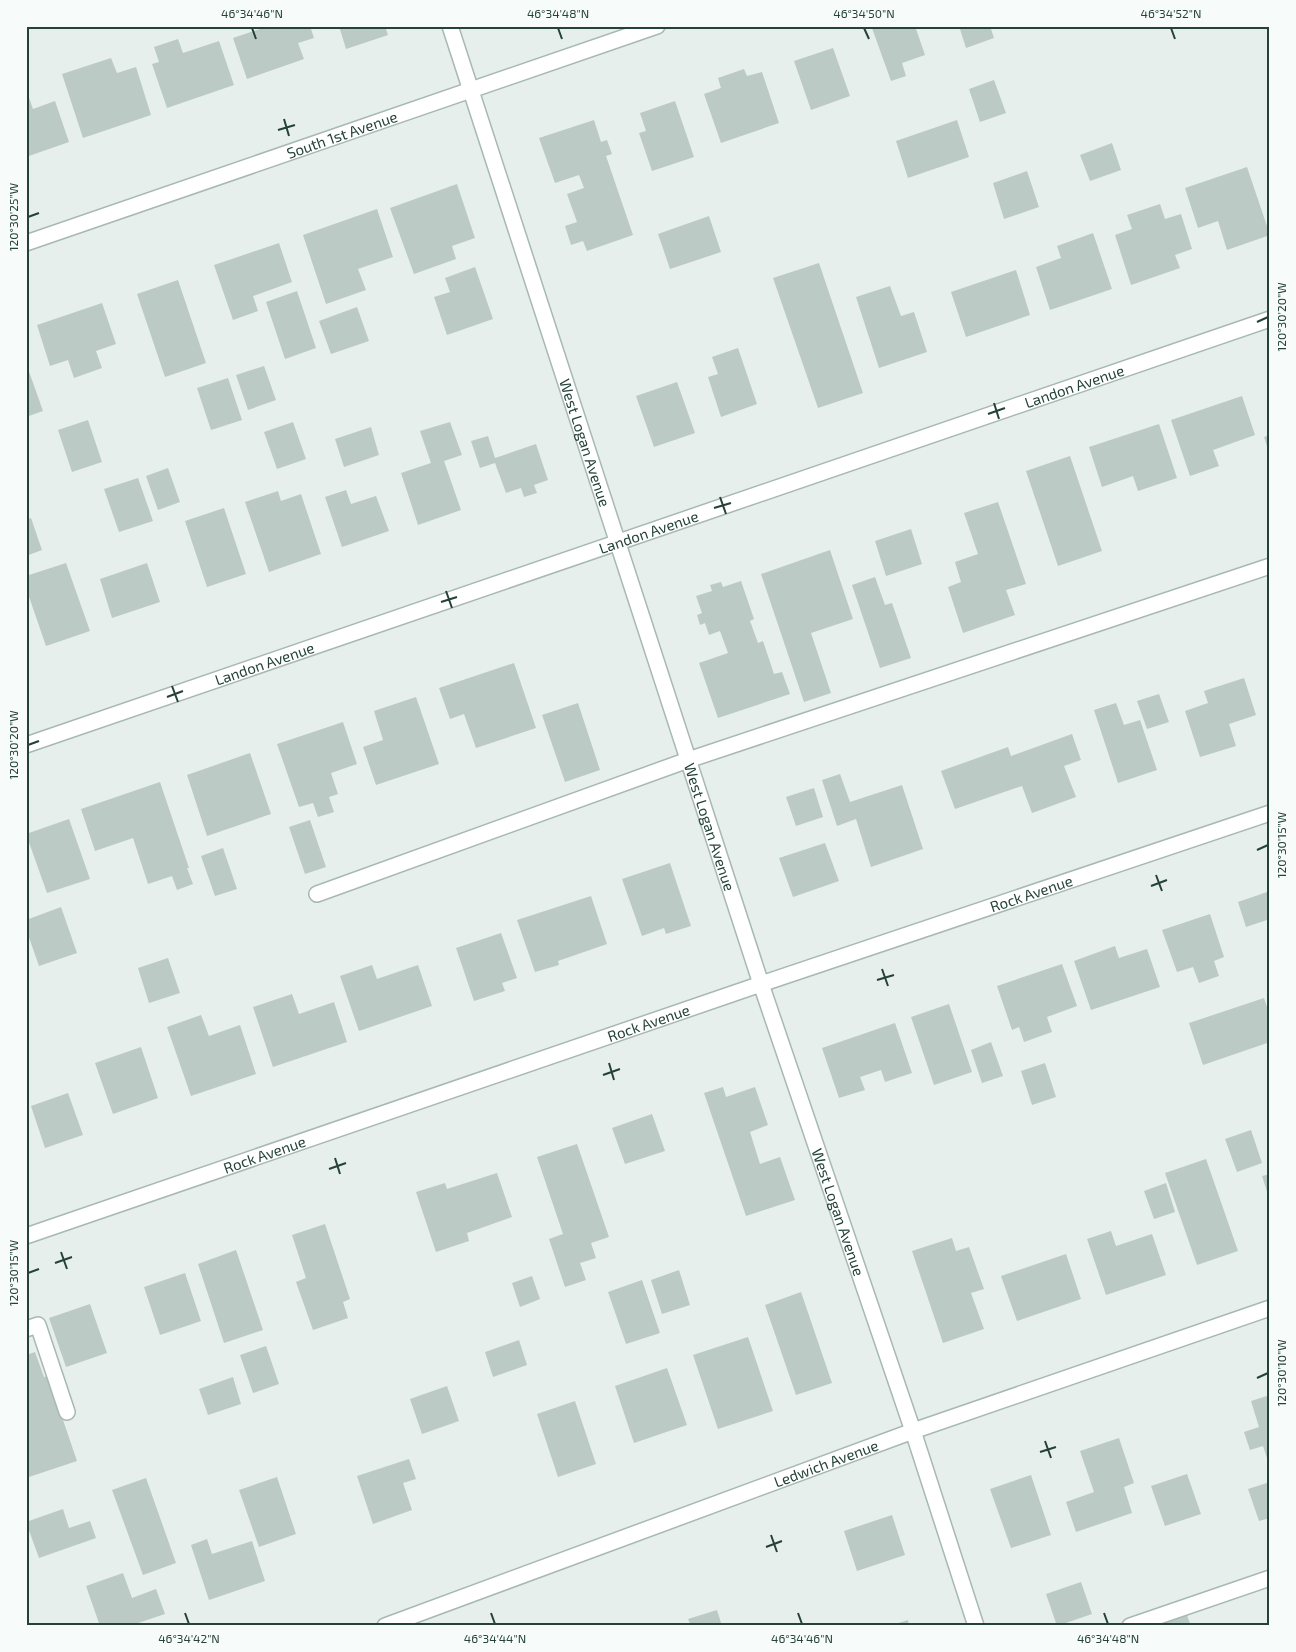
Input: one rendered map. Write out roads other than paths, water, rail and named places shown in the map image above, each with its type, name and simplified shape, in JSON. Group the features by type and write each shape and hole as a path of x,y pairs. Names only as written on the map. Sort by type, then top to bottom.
{"street":[{"name":"West Logan Avenue","path":"450,26 761,984 976,1626"},
{"name":"South 1st Avenue","path":"26,243 657,26"},
{"name":"Landon Avenue","path":"26,745 1270,319"},
{"path":"317,894 688,760 1270,566"},
{"name":"Rock Avenue","path":"26,1236 761,984 1270,813"},
{"name":"Ledwich Avenue","path":"384,1626 912,1431 1270,1308"},
{"path":"26,1329 38,1325 67,1412"},
{"path":"1130,1626 1270,1578"}]}
